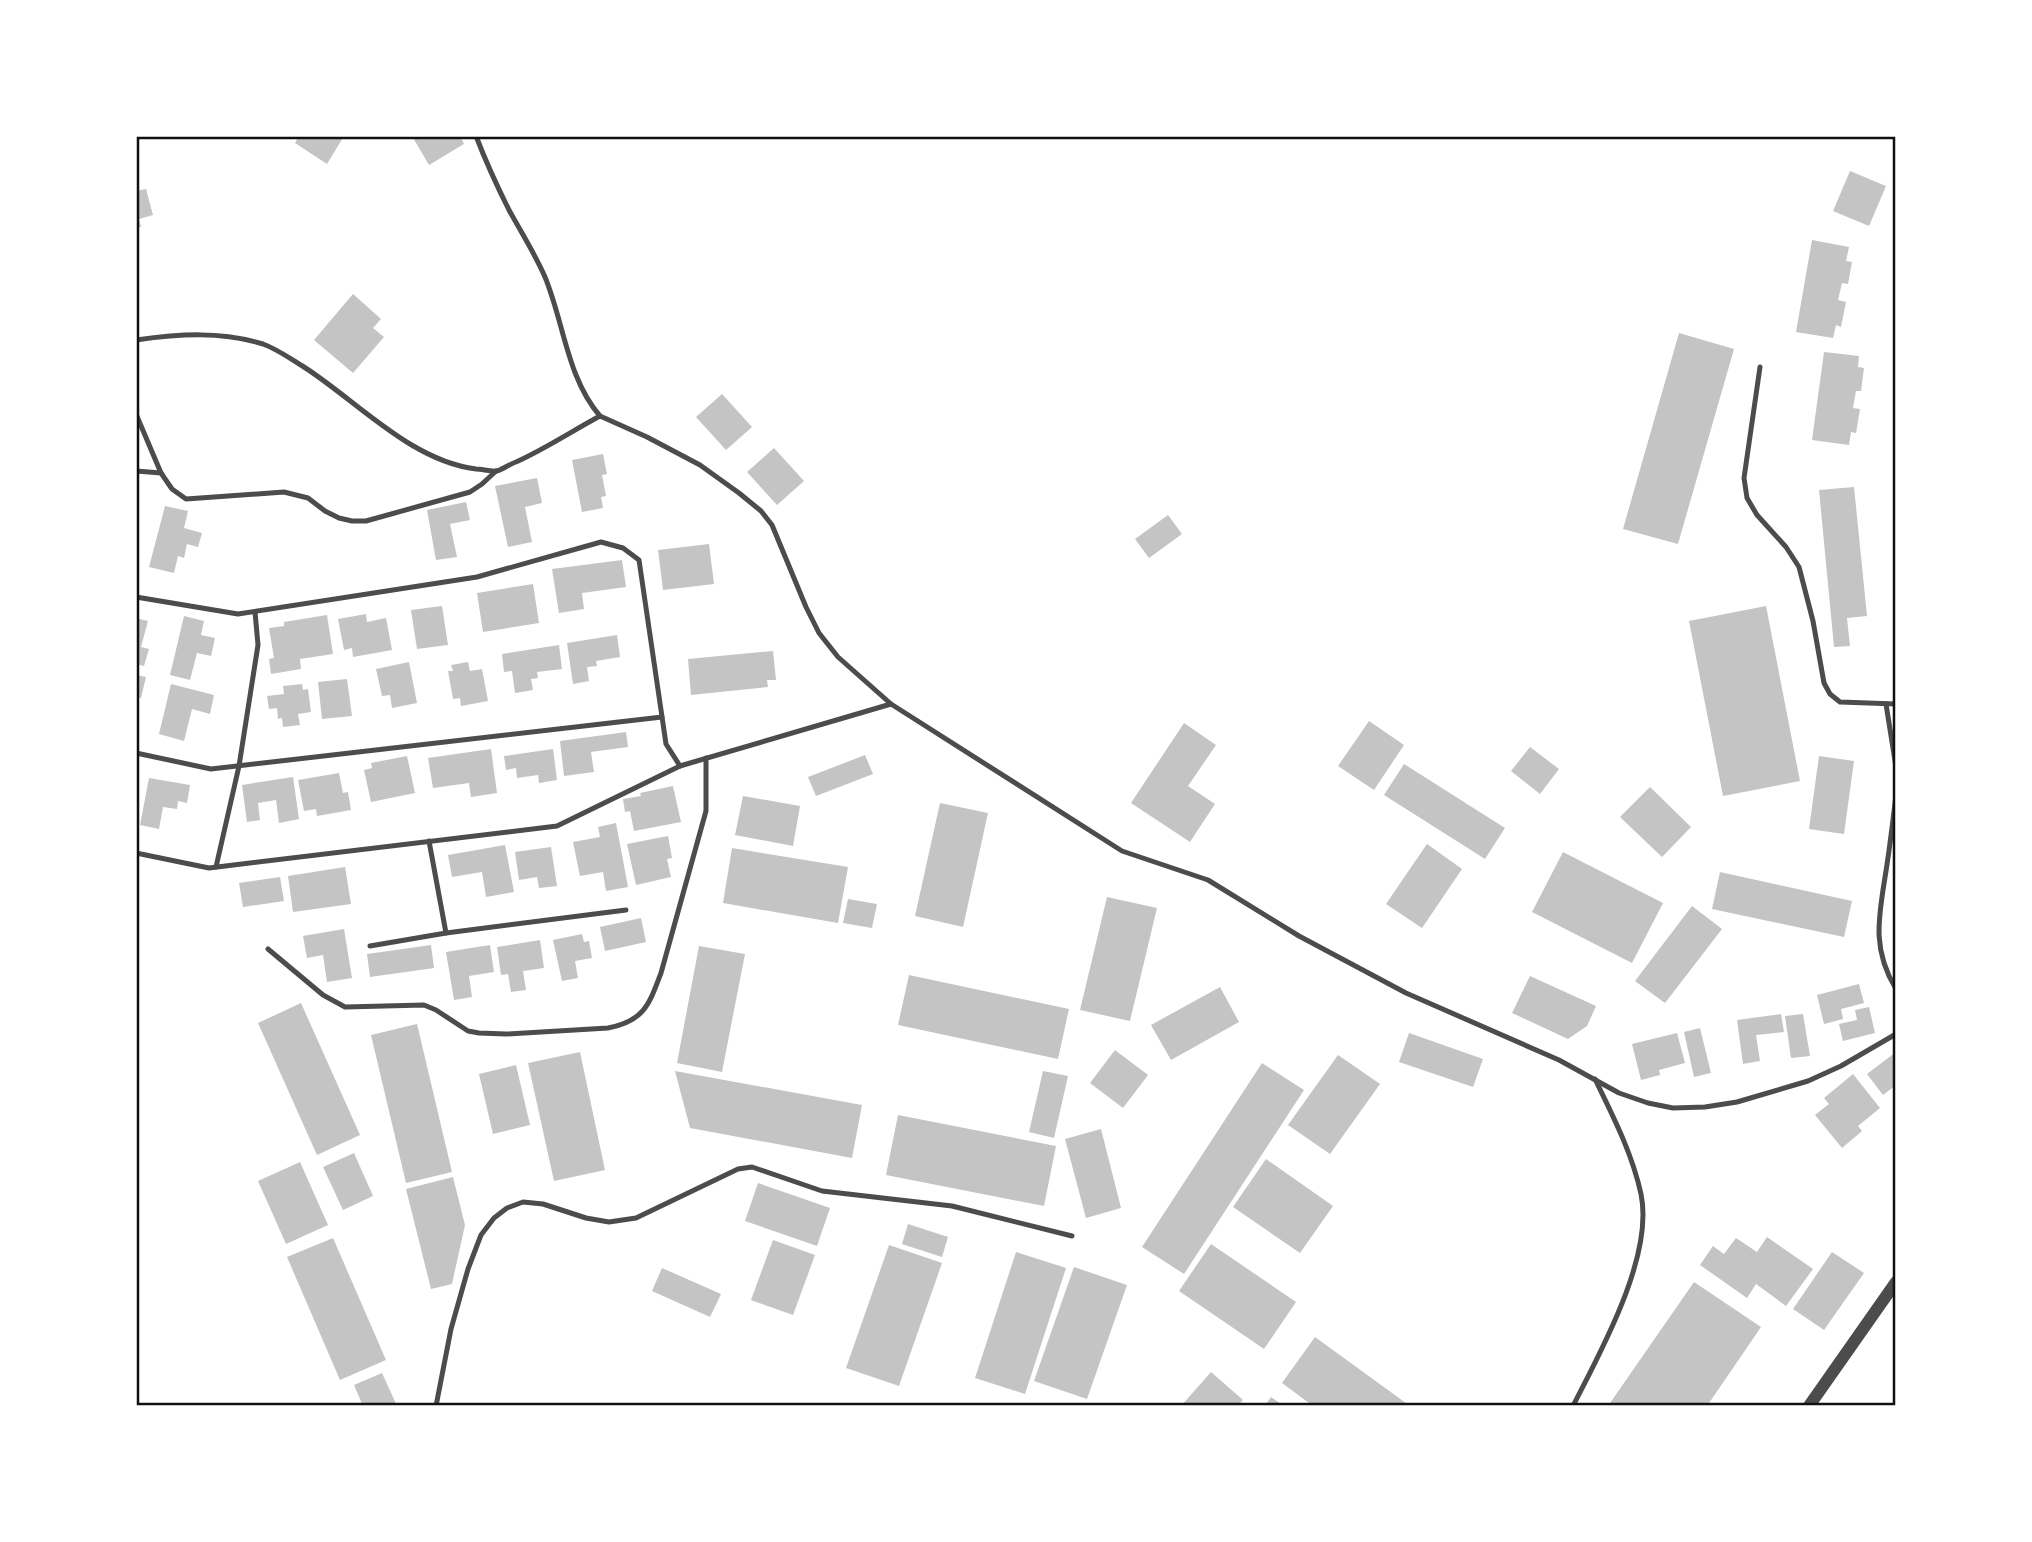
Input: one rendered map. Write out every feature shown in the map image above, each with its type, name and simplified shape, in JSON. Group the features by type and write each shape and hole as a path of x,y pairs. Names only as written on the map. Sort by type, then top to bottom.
{"street":[{"path":"1810,1405 1895,1282"}],"lane":[{"path":"476,136 508,208 544,274 578,383 588,402 600,416 647,436 700,466 761,511 772,525 819,633 838,657 891,704 1122,851 1208,880 1299,936 1406,993 1559,1060 1619,1093 1648,1103 1673,1108 1737,1102 1808,1081 1841,1066 1895,1034"},
{"path":"136,340 205,334 234,337 264,345 317,375 379,424 418,448 461,467 496,471"},
{"path":"1760,367 1744,478 1748,498 1757,515 1786,547 1799,567 1813,621 1824,683 1830,694 1840,702 1895,704"},
{"path":"136,414 161,473 172,489 186,499 284,492 308,498 325,511 352,521 366,521 470,492 496,471 600,416"},
{"path":"136,471 161,473"},
{"path":"136,597 238,614 477,577 601,542 623,548 639,560 666,744 680,766"},
{"path":"216,867 239,766 258,645 255,612"},
{"path":"136,853 209,868 557,826 680,766 891,704"},
{"path":"1886,704 1895,767"},
{"path":"136,753 211,769 662,717"},
{"path":"268,949 323,995 345,1007 424,1005 468,1031 480,1033 544,1032 623,1025 642,1014 661,973 706,811 706,758"},
{"path":"1895,795 1878,936 1885,967 1895,989"},
{"path":"429,841 446,933"},
{"path":"370,946 446,933 626,910"},
{"path":"1573,1405 1619,1312 1636,1259 1642,1221 1641,1196 1635,1173 1624,1141 1595,1079"},
{"path":"436,1405 451,1329 481,1235 494,1218 507,1208 523,1202 543,1204 586,1218 609,1222 636,1218 738,1169 752,1167 822,1191 951,1206 1072,1236"}],"building":[{"path":"299,136 344,136 327,164 295,143"},
{"path":"412,136 460,136 464,144 429,165"},
{"path":"1850,171 1886,186 1869,226 1833,211"},
{"path":"146,189 153,215 139,219 141,227 136,228 136,191"},
{"path":"1812,240 1849,247 1846,261 1852,262 1848,284 1842,283 1838,300 1846,302 1841,327 1836,325 1833,338 1796,332"},
{"path":"353,294 381,319 373,328 384,337 353,373 314,340"},
{"path":"1679,333 1734,349 1678,544 1623,529"},
{"path":"1824,352 1859,356 1858,367 1864,368 1861,391 1856,391 1853,408 1860,409 1856,433 1851,432 1849,445 1812,440"},
{"path":"722,394 752,427 726,450 696,417"},
{"path":"774,448 804,481 777,505 747,472"},
{"path":"603,454 607,474 602,475 606,496 601,497 603,508 582,512 572,460"},
{"path":"537,478 542,503 525,507 532,542 508,547 495,486"},
{"path":"1854,487 1867,616 1847,618 1850,646 1834,647 1819,490"},
{"path":"466,502 470,520 450,524 457,557 436,560 427,510"},
{"path":"165,506 188,511 184,528 202,533 198,547 187,544 184,558 178,556 174,573 149,567"},
{"path":"1168,515 1182,534 1149,558 1135,539"},
{"path":"709,544 714,584 663,590 658,550"},
{"path":"622,560 626,587 582,593 584,609 559,613 552,569"},
{"path":"533,584 539,623 483,632 477,593"},
{"path":"442,606 448,645 417,649 411,610"},
{"path":"1766,606 1800,781 1723,796 1689,621"},
{"path":"366,614 367,622 386,618 392,650 353,657 352,648 344,650 338,619"},
{"path":"327,615 333,654 300,659 301,669 271,674 269,659 274,658 269,628 284,626 284,622"},
{"path":"184,616 204,621 201,635 215,638 211,656 197,653 190,680 170,675"},
{"path":"136,618 148,621 141,647 149,649 144,666 136,664"},
{"path":"617,635 620,657 596,661 597,666 587,667 589,681 573,684 567,643"},
{"path":"559,645 562,669 537,672 538,678 531,679 533,690 515,693 512,671 504,672 502,654"},
{"path":"773,651 776,680 767,680 768,687 691,695 688,659"},
{"path":"409,662 417,703 392,708 390,695 382,696 376,669"},
{"path":"468,662 470,671 482,669 488,701 461,706 460,698 453,699 448,671 453,671 451,665"},
{"path":"136,675 146,677 141,698 136,697"},
{"path":"347,679 352,716 322,719 318,682"},
{"path":"171,684 214,695 210,714 192,709 184,741 159,734"},
{"path":"302,684 303,690 308,689 311,712 298,714 300,725 283,727 282,718 278,719 277,708 269,709 267,696 284,694 283,686"},
{"path":"1369,721 1404,745 1374,790 1338,766"},
{"path":"1184,723 1216,745 1188,786 1215,804 1190,842 1131,803"},
{"path":"626,732 628,747 591,752 594,772 564,776 560,741"},
{"path":"1530,747 1559,769 1540,794 1511,771"},
{"path":"491,749 497,793 471,797 469,783 433,788 428,758"},
{"path":"553,749 557,780 539,783 538,775 517,778 516,768 506,770 504,756"},
{"path":"865,755 873,774 816,796 808,777"},
{"path":"407,756 415,793 371,802 364,770 372,768 371,763"},
{"path":"1819,756 1854,761 1844,834 1809,829"},
{"path":"1404,764 1505,828 1485,859 1384,795"},
{"path":"339,773 343,793 348,792 351,810 317,816 316,809 304,811 298,780"},
{"path":"293,777 299,819 279,823 276,800 258,803 260,820 247,822 242,785"},
{"path":"149,778 190,785 187,803 178,801 177,809 163,807 159,829 140,825"},
{"path":"673,786 681,822 634,831 630,811 625,812 623,799"},
{"path":"1650,787 1691,827 1662,857 1620,817"},
{"path":"743,796 800,806 793,846 735,835"},
{"path":"940,803 988,813 963,927 915,916"},
{"path":"616,823 628,887 606,891 603,872 580,876 573,842 600,837 598,827"},
{"path":"668,836 672,858 667,859 671,877 636,885 627,844"},
{"path":"1427,844 1462,869 1422,928 1386,904"},
{"path":"505,845 514,892 486,897 482,872 452,877 448,855"},
{"path":"551,847 557,886 539,888 537,877 519,880 515,852"},
{"path":"732,848 848,867 838,923 723,903"},
{"path":"1563,852 1663,903 1632,963 1532,912"},
{"path":"345,867 351,904 293,912 288,876"},
{"path":"1720,872 1852,901 1844,937 1712,909"},
{"path":"280,877 284,901 243,907 239,883"},
{"path":"1107,897 1157,908 1130,1021 1080,1010"},
{"path":"848,899 877,904 872,928 843,923"},
{"path":"1692,906 1722,929 1665,1003 1635,981"},
{"path":"641,918 646,942 605,951 600,927"},
{"path":"344,929 352,978 327,982 323,955 307,958 303,936"},
{"path":"582,934 584,942 589,941 592,958 575,961 578,978 562,981 553,940"},
{"path":"540,940 544,968 523,971 526,990 511,992 508,974 501,975 497,947"},
{"path":"431,945 434,968 370,977 367,954"},
{"path":"490,945 494,972 469,976 472,997 454,1000 446,952"},
{"path":"699,946 745,954 722,1072 677,1063"},
{"path":"909,975 1069,1009 1058,1059 898,1025"},
{"path":"1530,976 1596,1006 1587,1026 1568,1039 1512,1013"},
{"path":"1859,984 1864,1003 1841,1009 1843,1019 1824,1024 1817,995"},
{"path":"1220,987 1239,1022 1171,1060 1151,1025"},
{"path":"301,1003 360,1135 317,1155 258,1023"},
{"path":"1869,1007 1875,1033 1843,1041 1839,1024 1857,1020 1855,1010"},
{"path":"1781,1014 1784,1032 1756,1035 1760,1061 1743,1064 1737,1020"},
{"path":"1803,1014 1810,1056 1791,1058 1785,1016"},
{"path":"417,1024 452,1172 406,1183 371,1035"},
{"path":"1700,1028 1711,1073 1694,1077 1684,1032"},
{"path":"1409,1033 1483,1059 1473,1087 1399,1062"},
{"path":"1677,1033 1685,1063 1659,1070 1660,1075 1641,1080 1632,1044"},
{"path":"1115,1050 1148,1075 1123,1108 1090,1083"},
{"path":"580,1052 605,1170 554,1181 528,1063"},
{"path":"1896,1052 1896,1085 1883,1095 1867,1074"},
{"path":"1338,1055 1380,1084 1330,1154 1288,1125"},
{"path":"1262,1063 1304,1090 1184,1274 1142,1247"},
{"path":"516,1065 530,1125 493,1134 479,1074"},
{"path":"675,1071 862,1105 852,1158 690,1128"},
{"path":"1043,1071 1068,1076 1054,1138 1029,1132"},
{"path":"1853,1074 1880,1108 1858,1126 1862,1131 1842,1148 1815,1115 1829,1104 1824,1098"},
{"path":"898,1115 1056,1146 1044,1206 886,1175"},
{"path":"1101,1129 1121,1208 1086,1218 1065,1139"},
{"path":"354,1153 373,1196 343,1210 323,1167"},
{"path":"1266,1159 1333,1206 1300,1253 1233,1207"},
{"path":"300,1162 328,1225 286,1244 258,1181"},
{"path":"453,1177 465,1225 452,1284 431,1289 406,1189"},
{"path":"758,1183 830,1208 817,1246 745,1221"},
{"path":"908,1224 948,1237 942,1257 902,1244"},
{"path":"1767,1237 1813,1269 1786,1306 1756,1284 1747,1298 1700,1265 1713,1246 1724,1254 1736,1238 1757,1252"},
{"path":"333,1238 386,1360 340,1380 287,1257"},
{"path":"773,1240 815,1255 793,1315 751,1300"},
{"path":"1211,1244 1296,1302 1264,1349 1179,1291"},
{"path":"889,1245 942,1263 899,1386 846,1368"},
{"path":"1016,1252 1066,1268 1025,1394 975,1378"},
{"path":"1832,1252 1864,1273 1824,1330 1793,1309"},
{"path":"1074,1267 1127,1285 1087,1399 1034,1381"},
{"path":"662,1268 721,1294 710,1317 652,1291"},
{"path":"1694,1282 1761,1327 1707,1406 1608,1406"},
{"path":"1315,1337 1410,1406 1313,1406 1282,1383"},
{"path":"1211,1372 1243,1400 1237,1406 1181,1406"},
{"path":"382,1373 397,1406 363,1406 354,1385"},
{"path":"1271,1397 1284,1406 1265,1406"}]}
